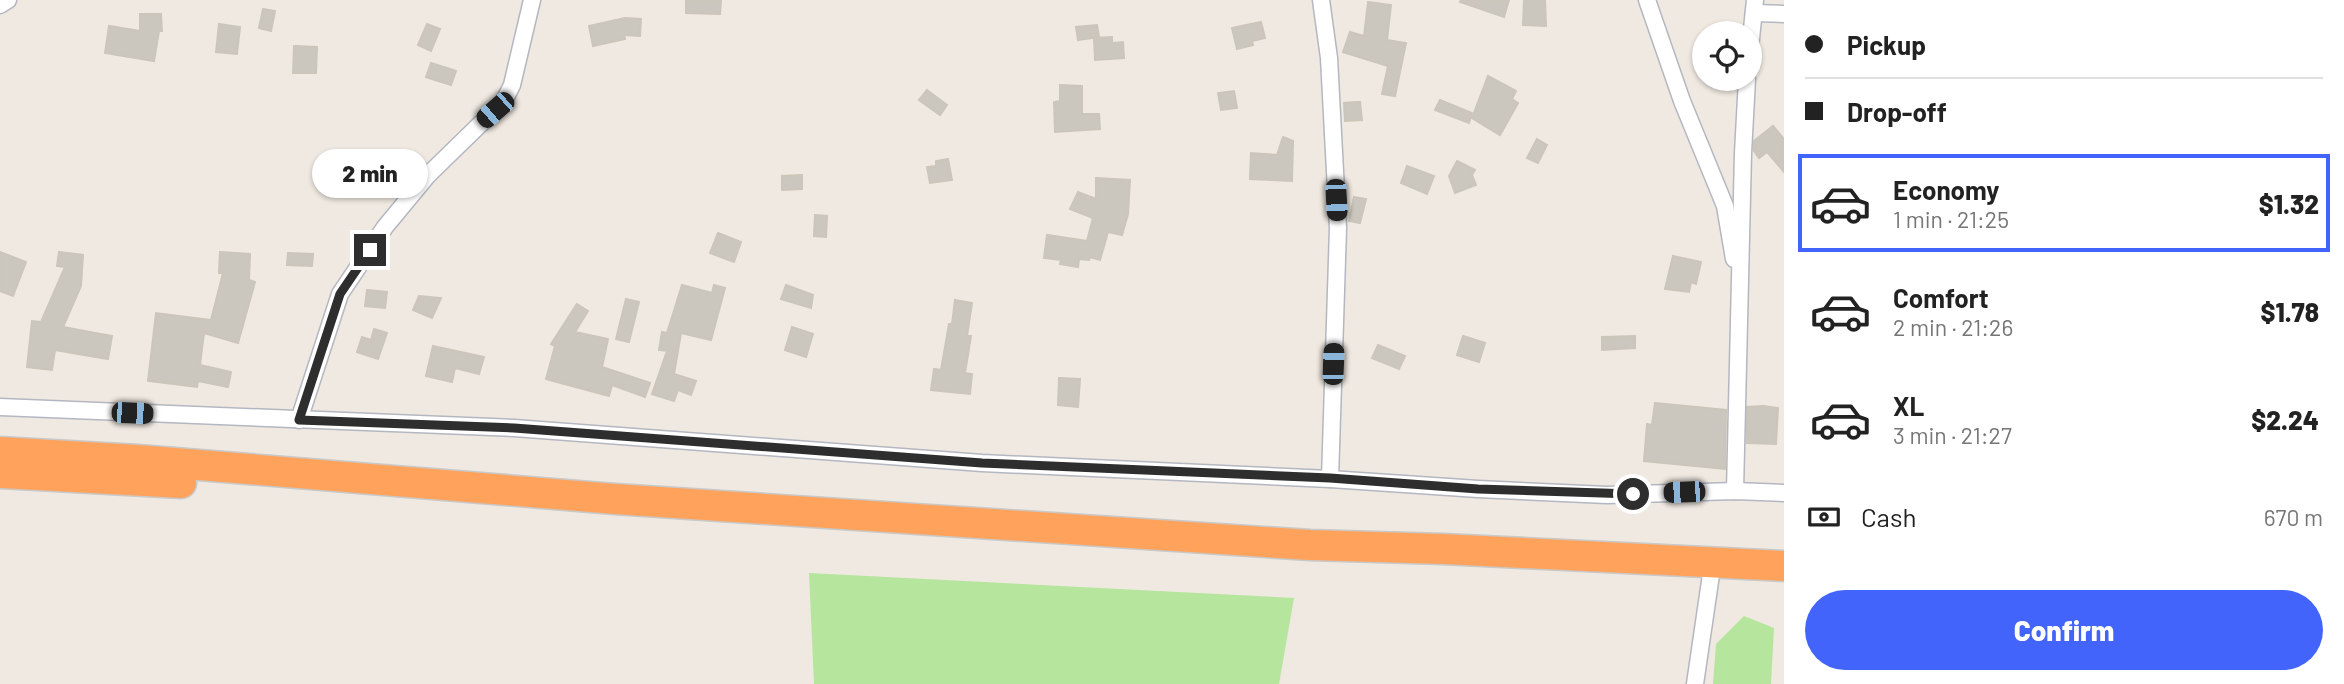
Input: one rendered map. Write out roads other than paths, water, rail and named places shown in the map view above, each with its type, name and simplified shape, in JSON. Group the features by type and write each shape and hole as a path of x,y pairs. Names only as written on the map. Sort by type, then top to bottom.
{"highway":[{"path":"0,452 138,460 615,499 1310,545 1456,549 1784,566"},
{"path":"0,473 130,481 615,499"}],"street":[{"path":"0,5 8,0"},
{"path":"299,420 340,294 385,228 428,175 503,101 512,85 532,0"},
{"path":"1321,0 1329,58 1338,228 1330,478"},
{"path":"1647,0 1682,101 1726,206 1741,293"},
{"path":"1754,6 1784,14"},
{"path":"1735,491 1746,91"},
{"path":"0,407 514,428 982,463 1330,478 1478,489 1607,495 1735,491 1784,493"},
{"path":"1695,684 1713,562"}]}
